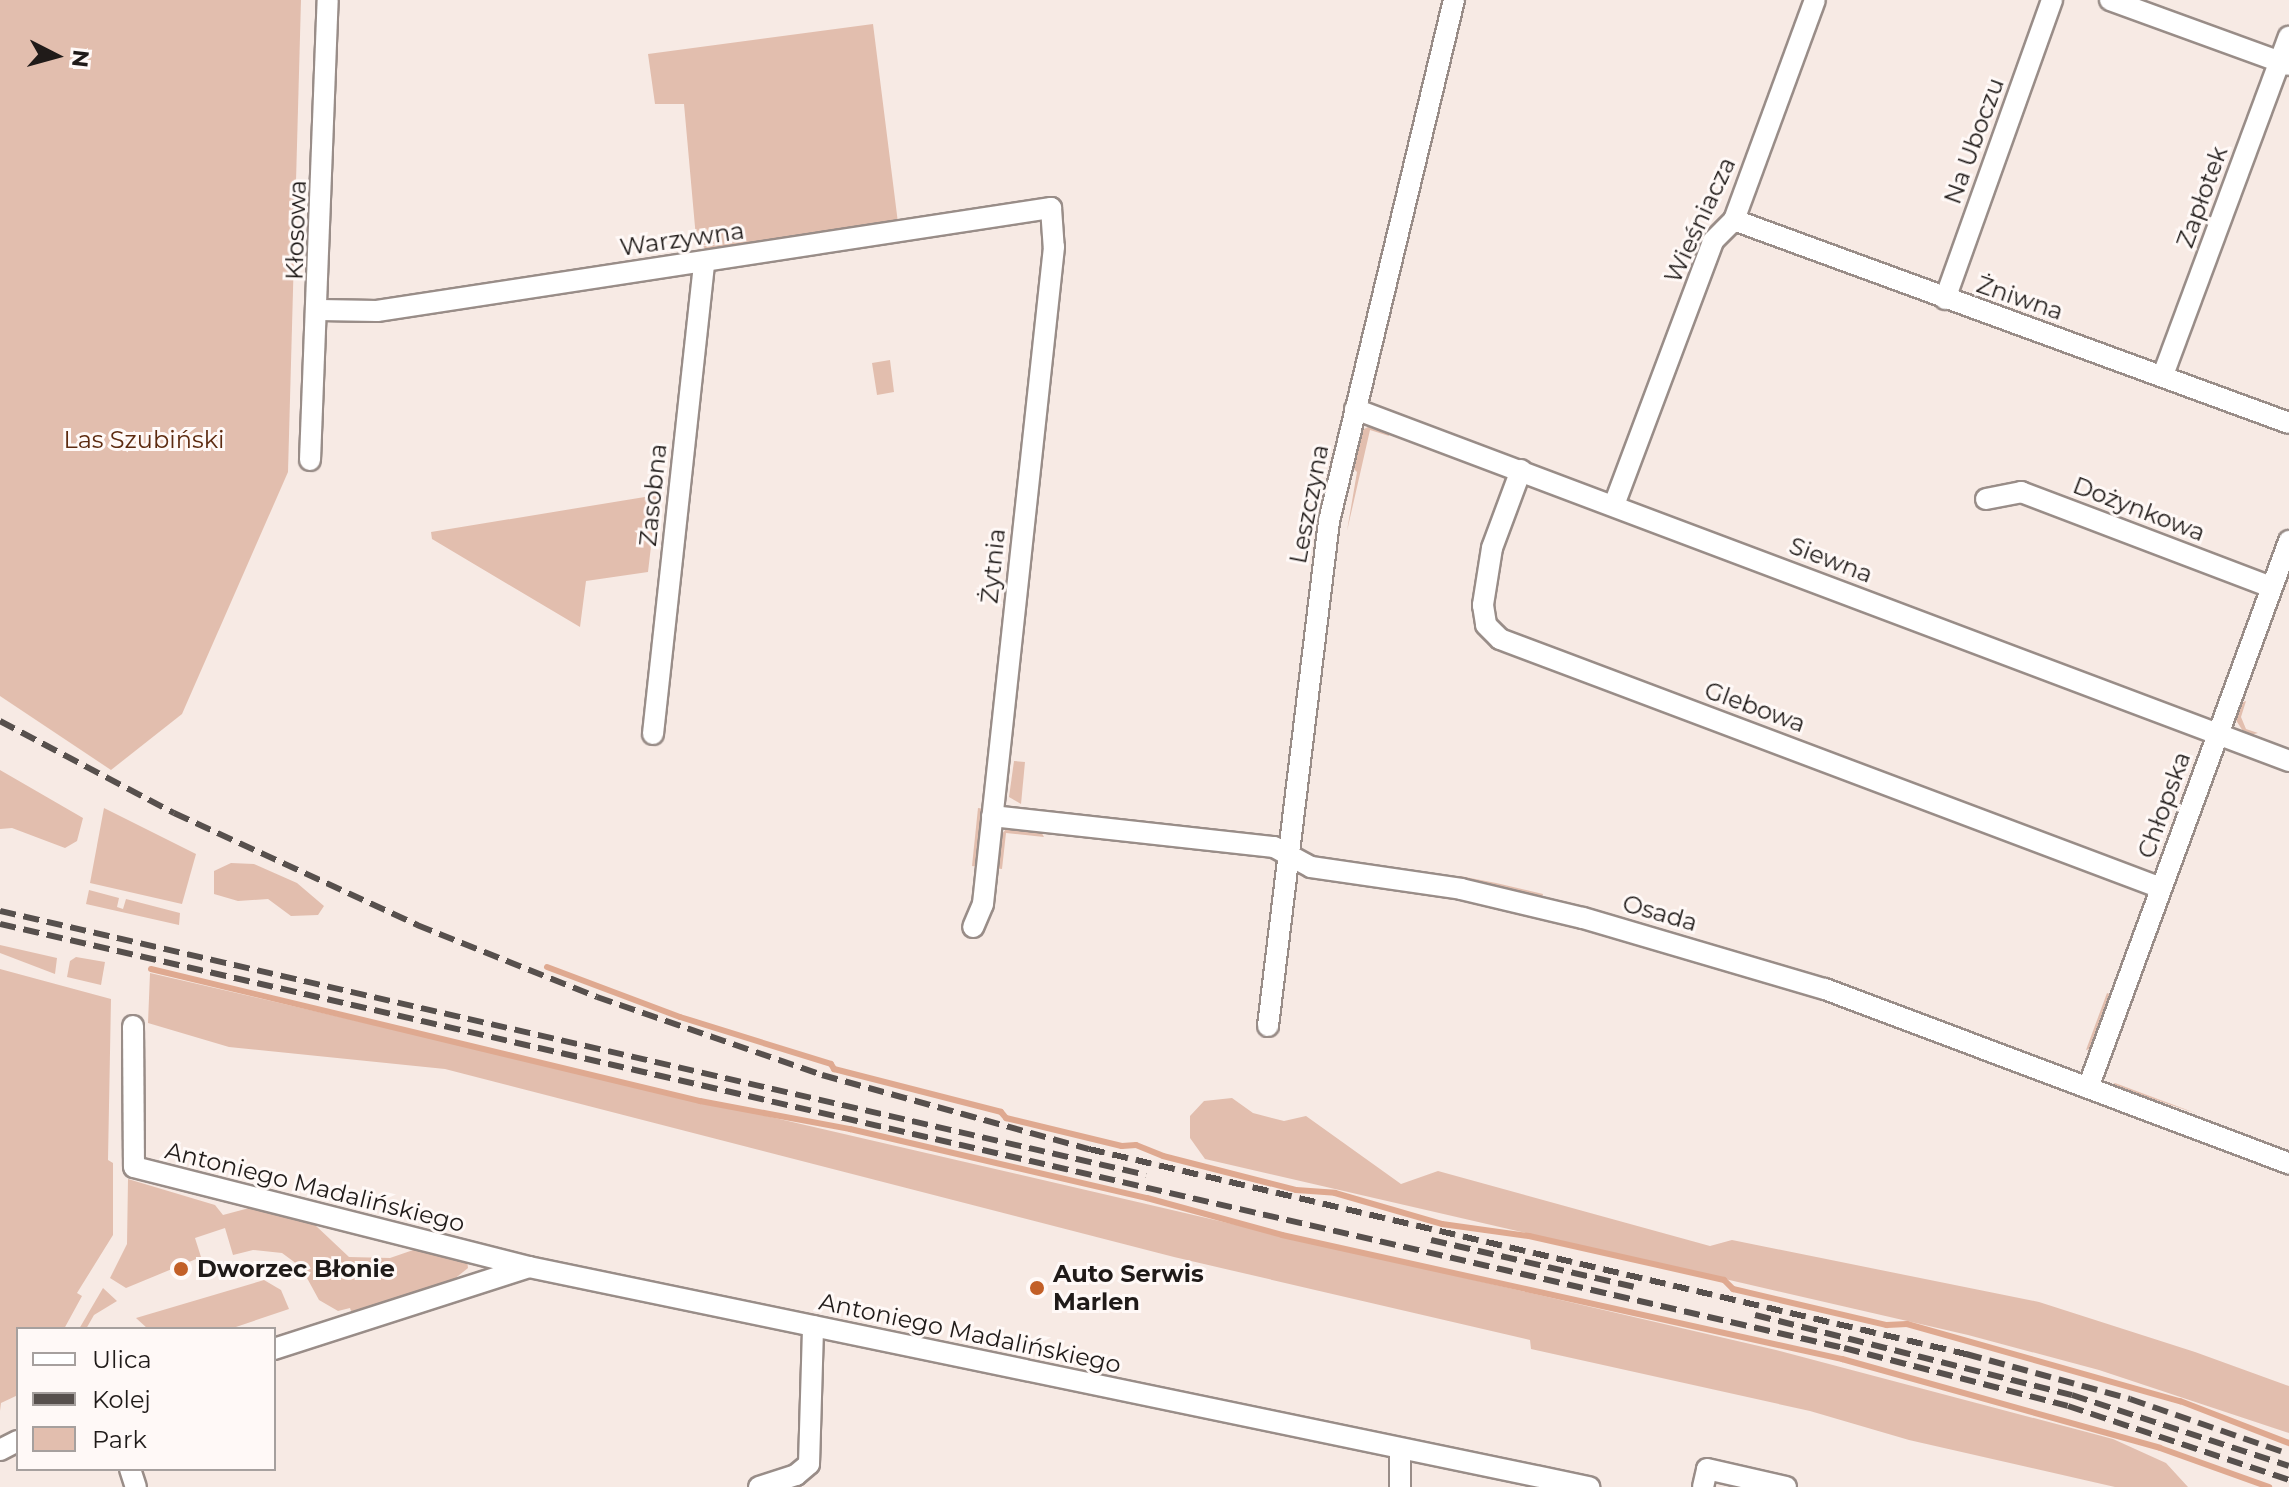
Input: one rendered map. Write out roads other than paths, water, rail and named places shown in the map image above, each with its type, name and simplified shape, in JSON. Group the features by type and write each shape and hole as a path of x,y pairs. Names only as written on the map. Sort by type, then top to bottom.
{"street":[{"name":"Kłosowa","path":"310,460 320,310 328,0"},
{"name":"Leszczyna","path":"1268,1026 1329,521 1454,0"},
{"name":"Wieśniacza","path":"1614,505 1713,241 1734,220 1815,0"},
{"name":"Na Uboczu","path":"1945,299 2052,0"},
{"path":"2110,0 2284,64"},
{"name":"Zapłotek","path":"2163,375 2284,64 2289,37"},
{"name":"Warzywna","path":"320,310 377,311 1051,208"},
{"name":"Żytnia","path":"973,927 983,904 1054,247 1051,208"},
{"name":"Żniwna","path":"1734,220 2289,423"},
{"name":"Zasobna","path":"653,734 704,262"},
{"name":"Siewna","path":"1355,409 2289,761"},
{"name":"Glebowa","path":"1521,470 1492,548 1483,605 1486,625 1500,639 2161,888"},
{"name":"Dożynkowa","path":"1986,499 2021,492 2271,587"},
{"name":"Chłopska","path":"2088,1088 2289,541"},
{"name":"Osada","path":"992,816 1269,846 1311,867 1472,891 1652,937 1825,989 2289,1163"},
{"name":"Antoniego Madalińskiego","path":"133,1026 134,1167 529,1267 1589,1487"},
{"name":"Antoniego Madalińskiego","path":"276,1348 529,1267"},
{"path":"759,1487 796,1475 809,1464 813,1326"},
{"path":"1400,1449 1400,1487"},
{"path":"1705,1478 1786,1487"}],"waterway":[{"path":"547,967 680,1017 831,1064 834,1069 1001,1112 1006,1118 1122,1146 1136,1145 1163,1156 1296,1190 1335,1193 1442,1224 1529,1236 1724,1280 1733,1289 1887,1325 1907,1324 2180,1401 2289,1443"},
{"path":"151,969 700,1101 850,1129 1147,1198 1282,1235 1842,1359 2160,1448 2269,1487"}],"railway":[{"path":"0,721 174,813 417,925 597,997 822,1075 1089,1149 1966,1354 2130,1399 2289,1454"},
{"path":"0,911 1146,1175"},
{"path":"0,924 1844,1348 2068,1406 2289,1480"},
{"path":"1431,1240 1634,1287"},
{"path":"1755,1315 2072,1395 2289,1466"}],"place":[{"name":"Dworzec Błonie","path":"181,1269"},
{"name":"Auto Serwis Marlen","path":"1037,1288"}],"park label":[{"name":"Las Szubiński","path":"144,440"}]}
